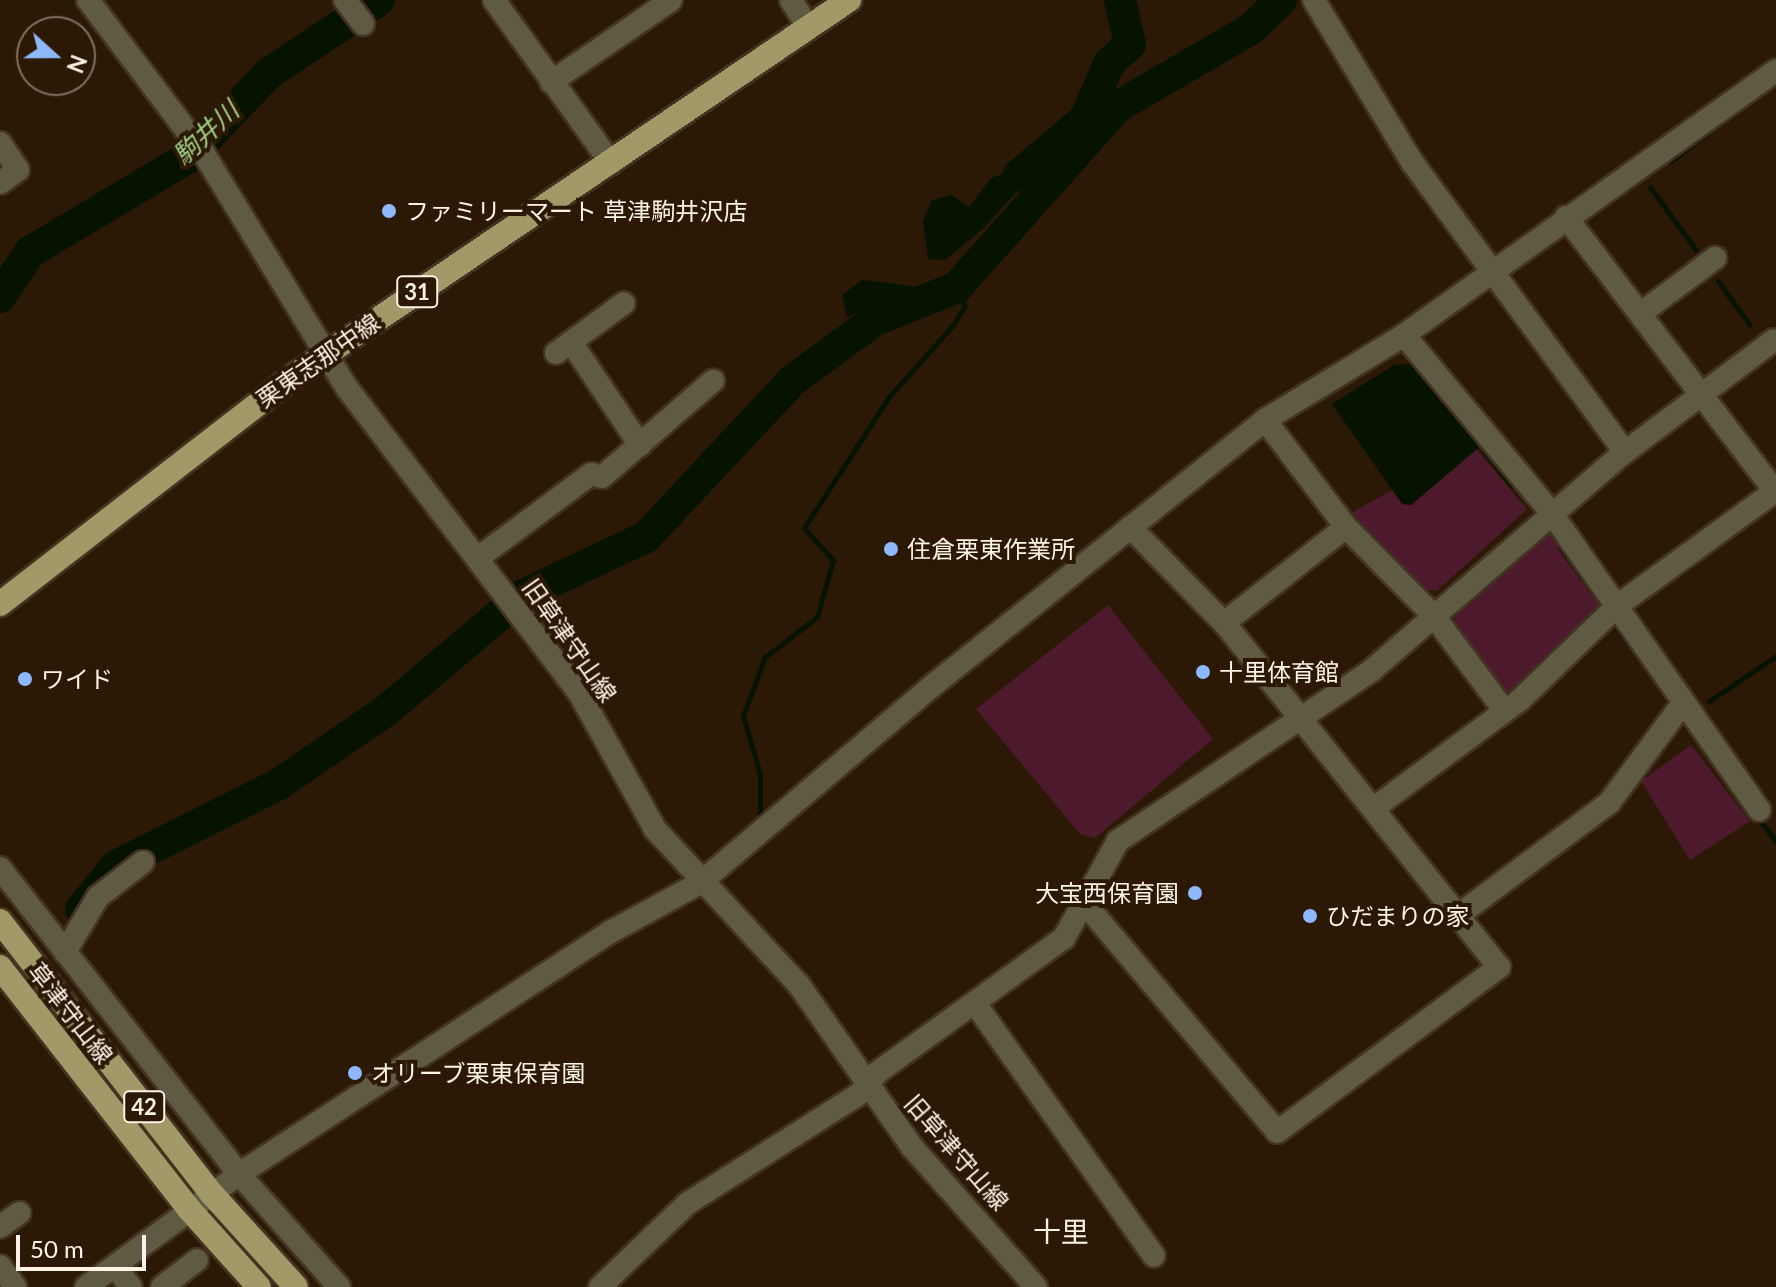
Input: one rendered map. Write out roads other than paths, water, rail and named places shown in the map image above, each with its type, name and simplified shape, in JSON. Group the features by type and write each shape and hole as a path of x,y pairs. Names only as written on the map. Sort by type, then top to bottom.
{"main road":[{"name":"栗東志那中線","path":"0,604 325,354 849,0"},
{"name":"草津守山線","path":"0,921 212,1194 296,1287"},
{"name":"草津守山線","path":"0,967 188,1208 259,1287"}],"street":[{"name":"旧草津守山線","path":"88,0 200,149 325,354 578,691 655,829 700,883 799,985 912,1147 1036,1287"},
{"path":"345,0 363,24"},
{"path":"494,0 611,163"},
{"path":"551,82 671,0"},
{"path":"791,0 808,27"},
{"path":"1314,0 1342,55 1488,271 1625,452"},
{"path":"86,1287 188,1208 239,1174 612,931 700,883 1130,527 1265,420 1404,335 1488,271 1776,71"},
{"path":"0,143 18,170 0,183"},
{"path":"1374,808 1504,710 1617,606 1775,492 1566,217"},
{"path":"1640,314 1715,258"},
{"path":"624,303 564,348 640,445"},
{"path":"1404,335 1550,511 1759,810"},
{"path":"600,1287 688,1203 867,1084 977,1006 1064,938 1087,906 1118,841 1300,714 1372,670 1550,511 1774,340"},
{"path":"478,558 640,445 713,381"},
{"path":"1265,420 1346,527 1433,615 1504,710"},
{"path":"1087,906 1277,1132 1499,967 1460,914 1224,623 1130,527"},
{"path":"1224,623 1346,527"},
{"path":"1460,914 1609,803 1683,703"},
{"path":"65,952 98,897 143,862"},
{"path":"0,868 239,1174 339,1287"},
{"path":"977,1006 1154,1256"},
{"path":"0,1227 19,1213"},
{"path":"162,1287 197,1260"},
{"path":"0,1266 15,1287"},
{"path":"115,1266 131,1287"}],"waterway":[{"name":"駒井川","path":"0,297 30,252 189,157 268,74 379,0"},
{"path":"1019,175 1085,119 1109,64 1130,44 1120,0"},
{"path":"81,909 116,866 279,784 387,710 523,595 646,537 793,380 875,320 956,288 1117,107 1251,29 1281,0"},
{"path":"1671,161 1718,125"},
{"path":"1650,187 1696,250"},
{"path":"1718,281 1750,325"},
{"path":"760,815 760,774 743,716 765,657 817,617 833,560 804,528 888,398 953,325 965,306 956,288"},
{"path":"1480,446 1512,486"},
{"path":"1560,547 1592,591"},
{"path":"1615,625 1638,657"},
{"path":"1709,701 1776,656"},
{"path":"1761,822 1776,841"}],"place":[{"name":"ファミリーマート 草津駒井沢店","path":"389,211"},
{"name":"住倉栗東作業所","path":"891,549"},
{"name":"十里体育館","path":"1203,672"},
{"name":"ワイド","path":"25,679"},
{"name":"大宝西保育園","path":"1195,893"},
{"name":"ひだまりの家","path":"1310,916"},
{"name":"オリーブ栗東保育園","path":"355,1073"}],"district":[{"name":"十里","path":"1061,1231"}]}
